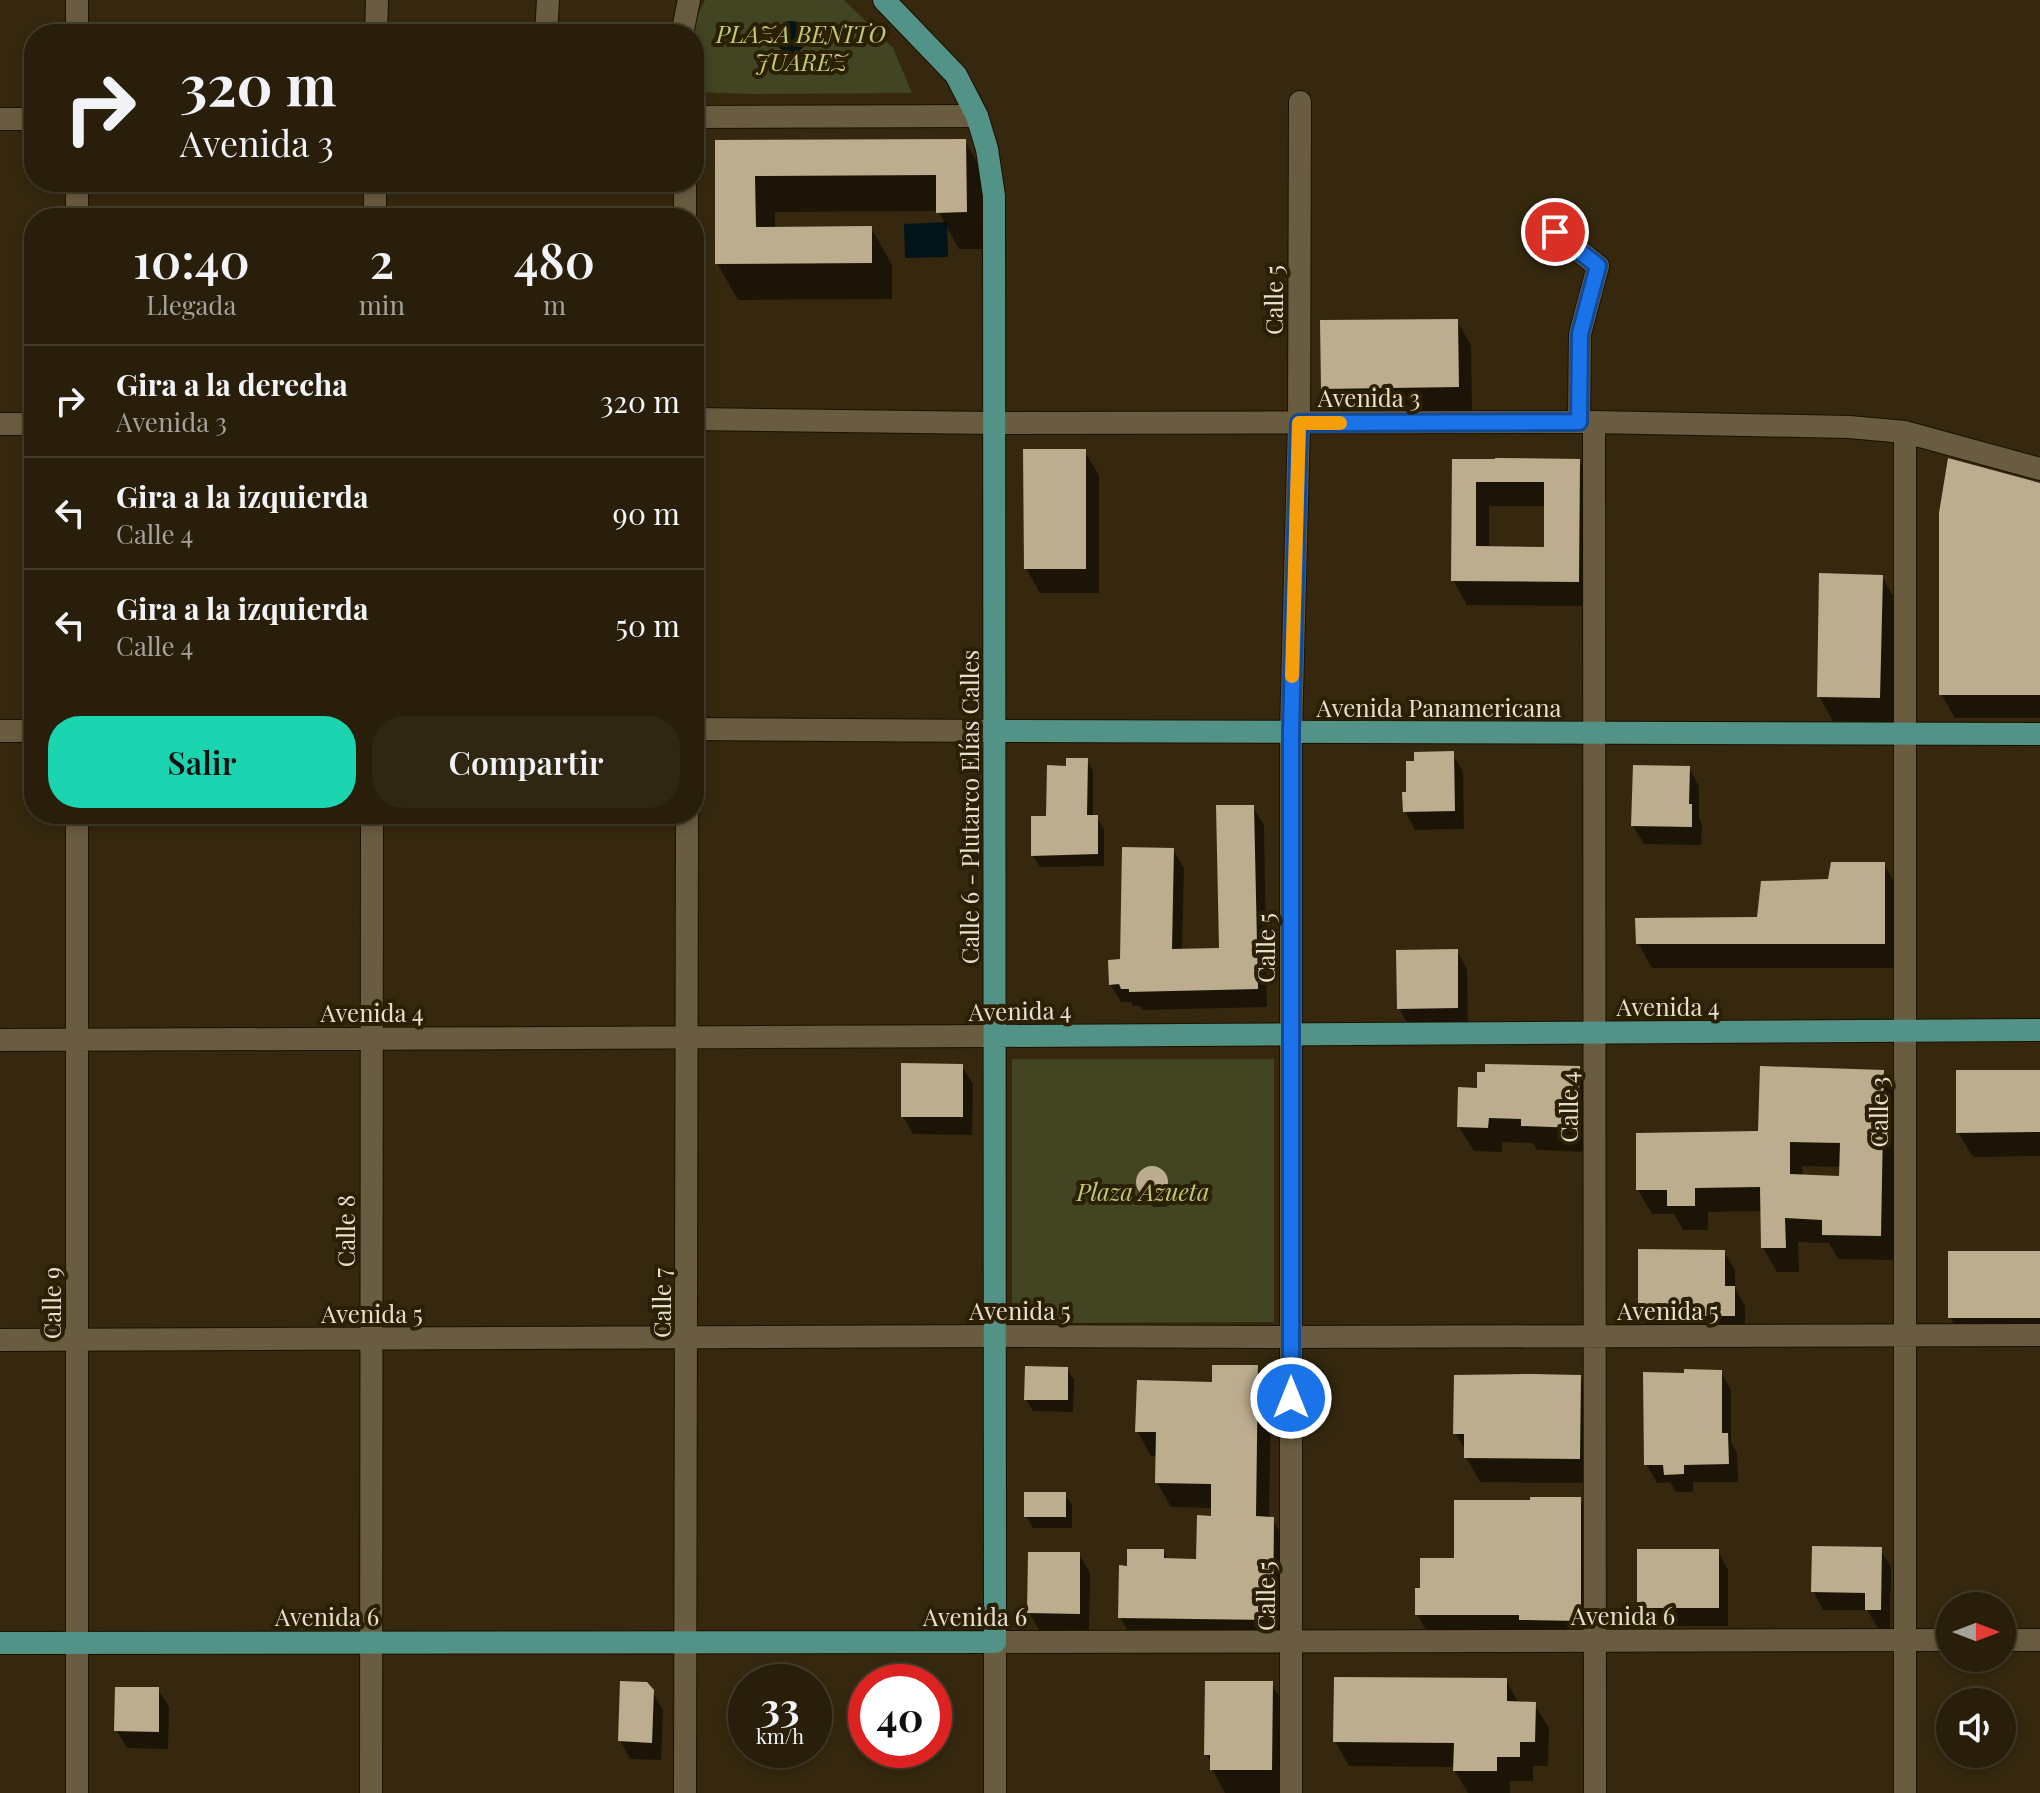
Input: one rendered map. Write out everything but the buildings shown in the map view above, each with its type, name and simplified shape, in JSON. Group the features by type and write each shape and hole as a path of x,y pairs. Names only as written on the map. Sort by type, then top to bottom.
{"main road":[{"name":"Calle 6 - Plutarco Elías Calles","path":"884,0 956,75 977,116 987,149 994,196 995,1642"},
{"name":"Avenida Panamericana","path":"994,731 2040,734"},
{"name":"Avenida 4","path":"996,1036 2040,1030"},
{"name":"Avenida 6","path":"0,1643 995,1642"}],"street":[{"path":"77,0 77,24"},
{"path":"376,24 377,0"},
{"path":"547,24 548,0"},
{"path":"684,24 689,0"},
{"name":"Calle 5","path":"1291,1793 1291,733 1299,423 1300,102"},
{"path":"704,117 977,116"},
{"path":"0,119 24,119"},
{"name":"Calle 4","path":"1555,232 1598,266 1580,334 1586,422 1594,733 1595,1793"},
{"name":"Avenida 3","path":"704,419 993,423 1586,422 1849,427 1905,432 2040,469"},
{"path":"0,424 24,424"},
{"name":"Calle 3","path":"1905,432 1905,1793"},
{"name":"Avenida Panamericana","path":"704,729 994,731"},
{"path":"0,731 24,731"},
{"name":"Calle 9","path":"77,824 77,1793"},
{"name":"Calle 8","path":"371,1793 372,824"},
{"name":"Calle 7","path":"685,1793 687,824"},
{"name":"Avenida 4","path":"0,1040 996,1036"},
{"name":"Avenida 5","path":"0,1340 2040,1335"},
{"name":"Avenida 6","path":"995,1642 1936,1640"},
{"path":"2016,1640 2040,1640"},
{"name":"Calle 6 - Plutarco Elías Calles","path":"995,1642 995,1793"}],"green space":[{"name":"PLAZA BENITO JUAREZ","path":"705,0 844,0 893,48 912,93 704,92 704,24 693,24"},
{"name":"Plaza Azueta","path":"1012,1059 1274,1059 1274,1322 1012,1323"}],"shaded area":[{"path":"791,21 802,26 807,37 802,48 791,53 780,48 775,37 780,26"},
{"path":"947,222 948,257 905,258 904,224"}],"slow traffic":[{"path":"1292,676 1299,423 1340,423"}],"route":[{"path":"1291,1398 1291,733 1299,423 1579,422 1580,334 1598,266 1555,232"}]}
